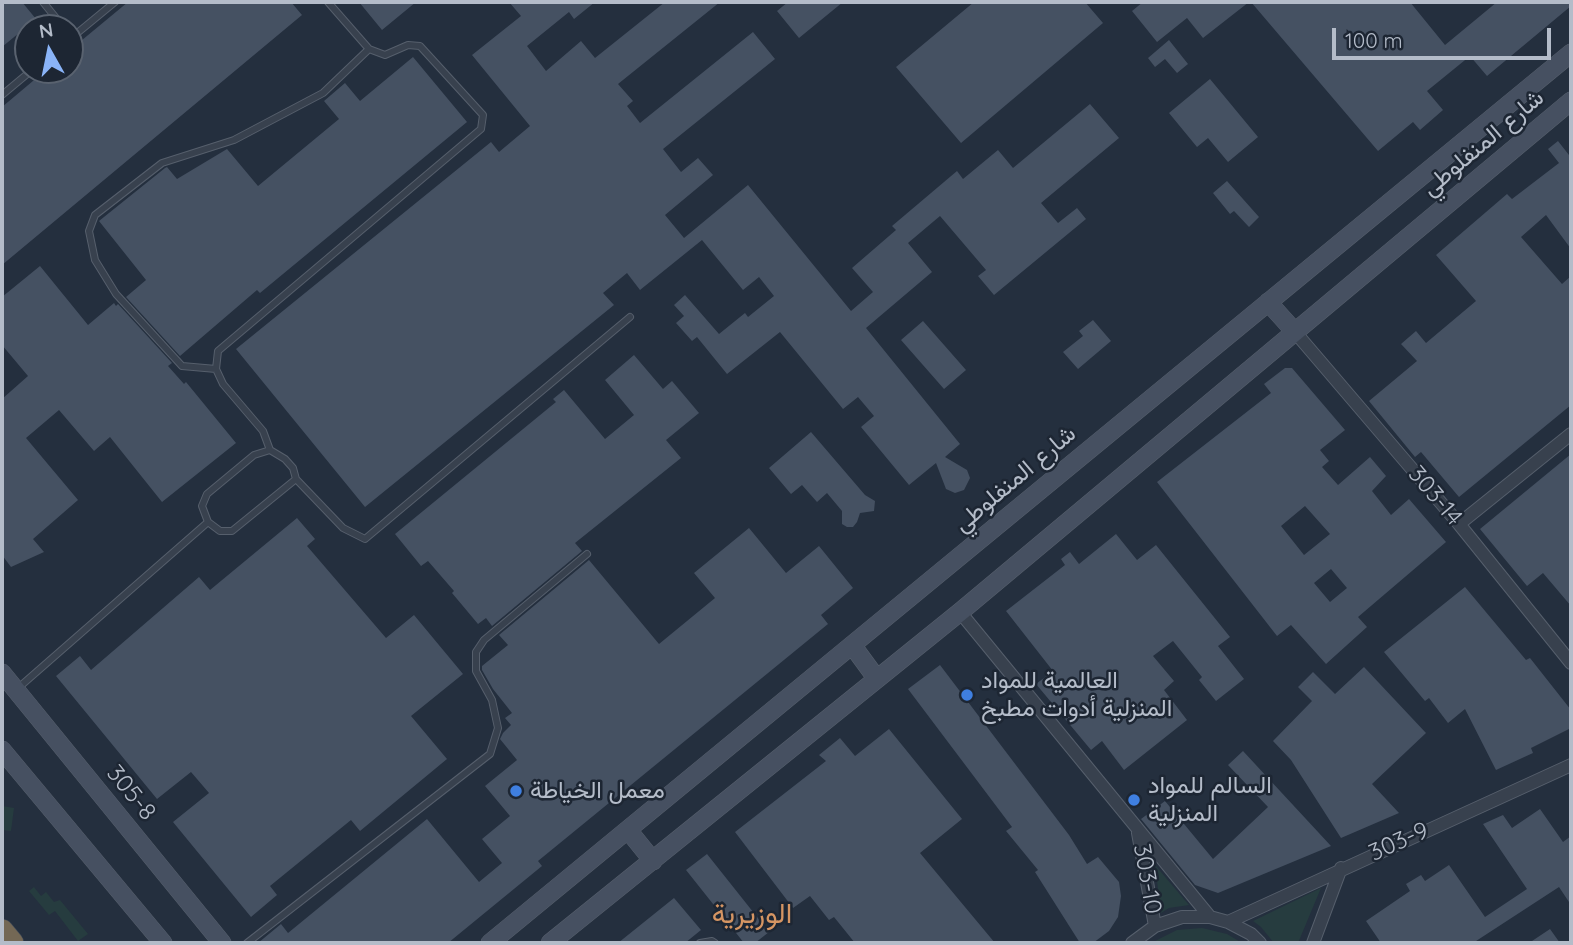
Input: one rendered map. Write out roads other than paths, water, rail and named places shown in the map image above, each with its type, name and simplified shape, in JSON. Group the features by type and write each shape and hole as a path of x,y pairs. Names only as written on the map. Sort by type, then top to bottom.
{"highway":[{"path":"2,931 12,943"}],"street":[{"name":"شارع المنفلوطي","path":"492,943 1571,53"},
{"name":"شارع المنفلوطي","path":"550,943 960,612 1571,101"},
{"path":"1268,302 1295,332"},
{"name":"303-14","path":"1295,332 1459,524 1571,663"},
{"path":"1459,524 1571,434"},
{"name":"303-10","path":"960,612 1210,917"},
{"path":"852,645 877,679"},
{"name":"305-8","path":"2,673 9,696 222,943"},
{"path":"2,750 163,943"},
{"name":"303-9","path":"1228,922 1571,765"},
{"path":"628,830 653,860"},
{"name":"303-10","path":"1138,832 1155,926"},
{"path":"1314,943 1341,868"},
{"path":"1132,943 1155,926 1182,917 1210,917 1228,922 1251,934 1260,943"}],"lane":[{"path":"84,27 115,2"},
{"path":"328,2 369,49 385,55 408,45 420,46 483,115 481,129 218,351 216,369 223,384 262,431 270,450 285,459 293,468 296,479 343,528 365,539 630,317"},
{"path":"216,369 181,366 116,294 95,260 89,231 95,215 162,163 234,140 323,93 369,49"},
{"path":"270,450 254,455 207,494 202,506 208,522 220,531 232,531 296,479"},
{"path":"9,696 208,522"},
{"path":"247,943 490,754 498,727 492,700 476,671 477,652 484,640 587,554"},
{"path":"700,943 715,943"}],"place":[{"name":"العالمية للمواد المنزلية أدوات مطبخ","path":"967,695"},
{"name":"معمل الخياطة","path":"516,791"},
{"name":"السالم للمواد المنزلية","path":"1134,800"}],"district":[{"name":"الوزيرية","path":"752,915"}]}
